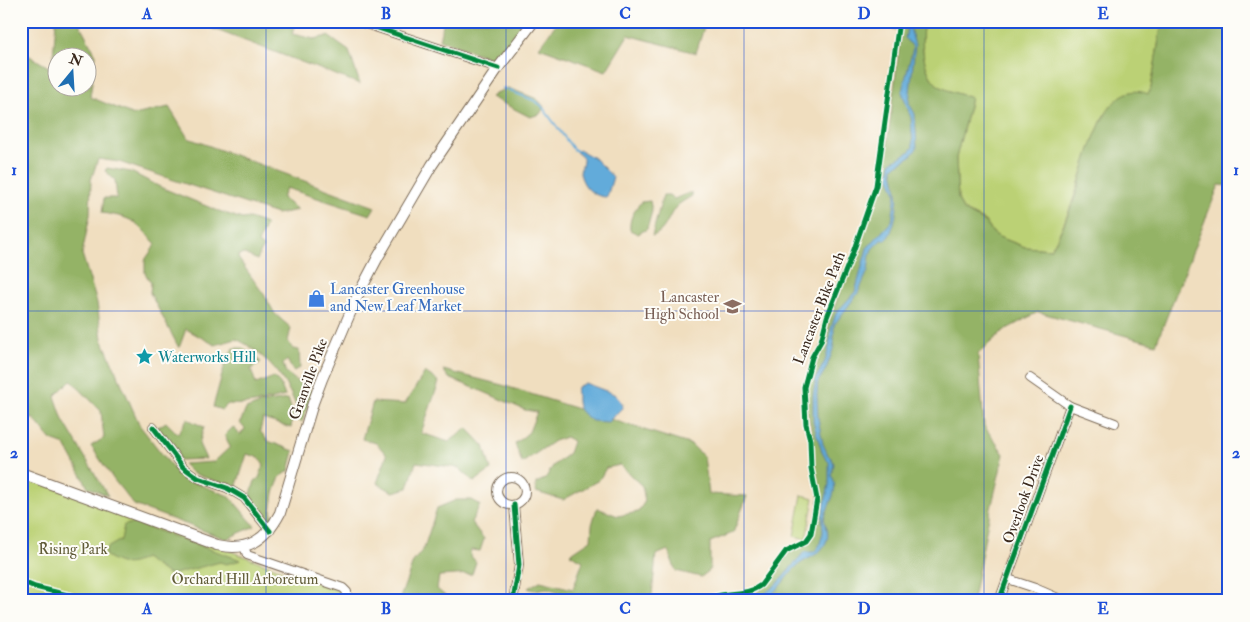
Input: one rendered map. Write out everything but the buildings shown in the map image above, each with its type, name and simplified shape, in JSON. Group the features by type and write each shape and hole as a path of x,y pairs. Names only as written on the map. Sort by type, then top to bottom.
{"highway":[{"name":"Granville Pike","path":"270,531 280,513 322,379 357,297 388,237 418,185 498,68 534,21"},
{"path":"21,474 217,545 244,546 259,540 270,531"}],"street":[{"path":"357,21 498,68"},
{"path":"1030,378 1070,406 1115,423"},
{"name":"Overlook Drive","path":"999,601 1070,406"},
{"path":"153,428 183,467 198,478 239,494 270,531"},
{"path":"513,601 519,566 514,505"},
{"path":"244,546 247,554 343,588 347,592 346,601"},
{"path":"1008,579 1065,601"}],"green space":[{"path":"56,21 78,21 92,48 54,48"},
{"path":"192,21 297,21 292,34 314,39 328,36 349,51 360,84"},
{"path":"444,21 525,21 498,61 439,39"},
{"path":"558,21 706,21 696,53 628,35 606,71 539,47"},
{"path":"892,21 924,21 922,38 924,57 930,75 941,87 971,98 956,158 958,199 963,210 985,222 993,233 999,237 1025,247 1051,249 1075,197 1098,128 1108,111 1119,98 1132,92 1148,94 1151,88 1162,21 1229,21 1229,186 1219,185 1156,344 1038,312 1003,331 978,354 984,426 1004,454 988,521 973,599 971,601 809,601 783,593 771,601 747,601 772,579 788,553 809,542 816,524 819,500 811,428 807,412 806,388 812,364 827,335 828,323 883,180 901,31 883,26"},
{"path":"924,21 1162,21 1151,88 1148,94 1104,115 1091,145 1067,215 1051,249 1025,247 999,237 993,233 985,221 963,210 958,199 956,158 971,98 941,87 930,75 924,57 922,38"},
{"path":"21,51 48,67 48,98 92,98 134,115 169,107 188,138 375,207 370,215 286,188 282,198 298,210 277,214 119,162 98,159 91,180 90,215 82,254 97,303 102,339 140,426 180,477 229,496 255,526 226,539 134,505 91,446 104,438 101,411 71,380 55,396 63,420 108,496 88,487 65,445 51,440 34,419 21,417 21,219 23,216"},
{"path":"508,88 537,99 544,107 540,114 530,117 491,97"},
{"path":"107,168 131,172 160,187 216,210 242,219 249,218 266,224 258,243 263,247 257,260 245,254 239,255 238,258 265,296 275,314 291,328 288,341 293,349 299,350 300,368 293,371 287,360 283,364 286,373 313,391 302,422 298,421 295,403 278,373 263,357 245,344 236,339 215,345 186,329 179,348 150,293 151,283 145,273 145,260 156,244 133,221 102,213 104,198 117,198 115,180 105,171"},
{"path":"692,193 692,196 677,206 660,232 652,236 663,195 669,195 674,199"},
{"path":"650,201 652,211 647,229 638,234 630,230 631,218 636,208 641,202"},
{"path":"233,348 243,348 261,362 251,369 256,384 274,377 280,383 285,396 250,404 228,404 222,410 213,407 225,364"},
{"path":"443,370 502,385 692,445 704,457 709,494 747,496 733,533 710,542 710,570 701,577 676,571 668,550 656,555 652,595 654,601 565,601 563,593 547,588 534,590 528,588 540,581 573,589 583,561 570,554 591,540 592,525 597,508 618,516 638,512 645,501 642,486 620,465 606,468 599,480 563,500 536,492 536,483 545,479 553,466 569,453 573,441 566,437 554,441 522,463 515,444 529,432 537,412 525,410 449,378"},
{"path":"425,372 439,382 421,433 449,442 467,428 484,446 491,470 474,482 459,468 416,462 408,488 393,492 377,483 387,455 376,443 362,439 373,402 405,404"},
{"path":"288,399 293,413 291,428 263,419 260,431 268,441 294,451 289,471 280,477 274,493 271,512 274,518 267,525 249,500 255,481 259,478 264,465 260,458 247,454 236,488 192,473 183,464 214,462 230,447 225,435 233,427 240,435 245,429 240,423 246,409 262,403"},
{"path":"187,419 204,427 199,444 206,459 180,460 157,428 166,422 178,434"},
{"name":"Rising Park","path":"21,475 345,593 342,601 21,601"},
{"path":"802,495 814,498 806,539 794,536"},
{"path":"456,500 471,500 480,505 471,522 484,539 480,551 471,550 470,555 476,562 472,574 439,576 437,589 451,601 399,601 413,562 424,548 437,508"},
{"path":"135,523 241,560 226,564 220,562 168,574 144,558 133,563 124,564 105,555 107,548 121,540 124,525"}],"water":[{"path":"909,21 913,21 910,28 915,45 909,103 915,114 917,148 911,156 893,167 897,190 897,202 892,230 886,240 881,240 872,249 868,271 858,293 834,325 834,347 826,369 818,382 818,418 823,444 834,464 831,475 835,486 834,492 824,520 828,536 827,540 821,550 796,567 772,594 767,598 752,601 762,596 779,582 804,552 814,552 819,546 823,532 822,516 829,484 829,462 822,452 813,422 813,395 816,378 825,361 829,347 831,328 836,313 855,292 867,248 892,221 896,193 889,176 891,162 909,152 913,147 911,118 902,92 913,48 905,38"},
{"path":"580,150 594,158 613,177 607,197 593,193 583,182 580,169 583,160 576,152"},
{"path":"585,383 614,394 623,404 622,408 608,422 592,421 580,410 577,404 577,387"}],"waterway":[{"path":"503,88 541,105 573,149 577,151"}],"cycle path":[{"path":"357,21 498,68"},
{"name":"Lancaster Bike Path","path":"706,601 719,595 755,589 761,585 786,551 806,541 811,534 817,499 811,468 804,387 812,357 821,341 827,317 852,255 876,186 899,21"},
{"path":"999,601 1070,406"},
{"path":"153,427 183,467 198,478 227,488 244,498 270,531"},
{"path":"513,601 519,565 514,505"},
{"path":"21,581 84,601"}],"place":[{"name":"Lancaster Greenhouse and New Leaf Market","path":"316,298"},
{"name":"Lancaster High School","path":"733,306"},
{"name":"Waterworks Hill","path":"144,357"}],"park label":[{"name":"Orchard Hill Arboretum","path":"245,579"}]}
